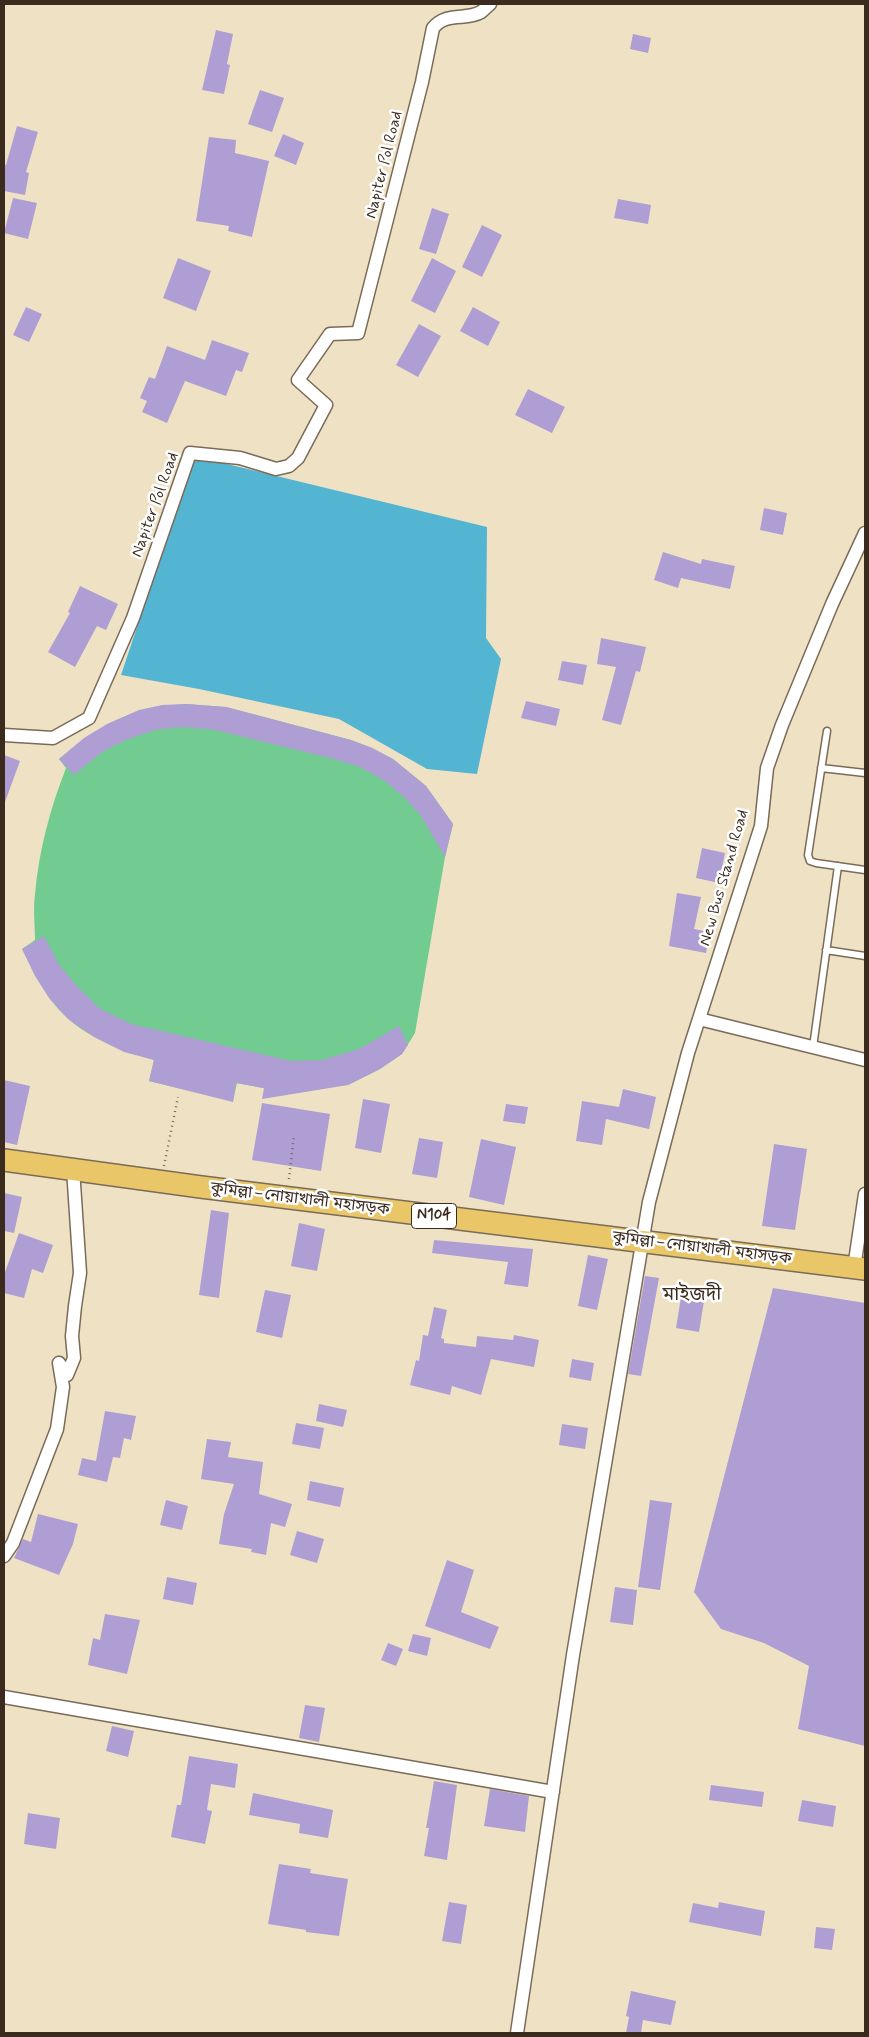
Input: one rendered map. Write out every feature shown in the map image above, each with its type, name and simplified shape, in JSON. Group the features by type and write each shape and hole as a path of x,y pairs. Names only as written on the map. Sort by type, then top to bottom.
{"highway":[{"name":"কুমিল্লা–নোয়াখালী মহাসড়ক","path":"4,1160 286,1198 860,1268"}],"street":[{"name":"Napiter Pol Road","path":"4,735 53,738 89,718 133,618 190,453 240,458 276,469 289,466 298,458 326,405 298,380 330,334 358,333 422,82 433,28 438,22 446,18 480,13 490,4"},
{"name":"New Bus Stand Road","path":"517,2033 573,1655 641,1242 652,1193 688,1053 761,826 767,768 782,725 832,604 865,533"},
{"path":"699,1019 865,1060"},
{"path":"4,1556 13,1543 57,1429 63,1387 59,1364 67,1376 74,1358 72,1336 74,1306 80,1273 73,1170"},
{"path":"860,1268 865,1194"},
{"path":"4,1697 553,1792"}],"lane":[{"path":"827,731 808,855 810,861 816,863 865,870"},
{"path":"821,768 865,773"},
{"path":"813,1047 838,866"},
{"path":"826,950 865,956"}],"path":[{"path":"161,1182 178,1097"},
{"path":"286,1198 294,1135"}],"green space":[{"path":"186,704 226,707 351,740 372,748 393,759 426,786 453,824 445,857 415,1033 402,1054 380,1069 348,1085 268,1089 237,1083 233,1101 149,1081 154,1060 96,1038 70,1020 49,997 22,949 35,940 34,900 39,862 50,814 66,768 59,759 89,736 117,720 148,709"}],"water":[{"path":"194,456 487,527 486,638 501,659 477,774 427,769 339,719 199,689 121,675"}],"building":[{"path":"216,30 233,34 227,64 230,65 224,94 202,90"},
{"path":"633,34 651,38 648,53 630,49"},
{"path":"260,90 284,98 272,132 248,124"},
{"path":"17,126 38,132 26,172 29,173 25,195 4,191 4,165 6,165"},
{"path":"283,134 304,143 296,165 274,156"},
{"path":"209,137 236,140 235,153 269,161 252,237 228,231 229,226 196,221"},
{"path":"13,198 37,203 28,239 4,233"},
{"path":"618,199 651,205 648,224 614,218"},
{"path":"432,208 449,214 436,254 419,249"},
{"path":"482,225 502,235 482,277 462,267"},
{"path":"178,258 211,271 196,311 163,298"},
{"path":"432,258 456,271 435,313 411,301"},
{"path":"26,307 42,314 29,342 13,335"},
{"path":"473,307 500,322 488,346 460,331"},
{"path":"419,324 441,336 418,377 396,365"},
{"path":"212,340 249,353 242,372 236,370 226,396 185,381 167,423 142,412 147,401 140,398 149,377 155,379 167,346 205,360"},
{"path":"528,389 565,407 552,433 515,415"},
{"path":"764,508 787,513 783,535 760,530"},
{"path":"663,552 701,564 702,559 735,566 730,589 681,578 678,588 654,580"},
{"path":"80,586 118,604 106,630 97,626 75,667 48,652 70,613 68,612"},
{"path":"601,638 646,647 640,672 636,671 621,725 602,720 616,667 597,664"},
{"path":"562,661 587,665 583,685 558,680"},
{"path":"526,701 560,709 556,726 521,718"},
{"path":"186,704 226,707 351,740 393,759 426,786 453,824 445,857 421,816 405,798 385,781 360,767 330,758 215,730 182,727 155,730 126,740 102,752 74,775 59,759 84,738 107,724 139,710 162,705"},
{"path":"4,755 20,761 5,802 4,802"},
{"path":"702,848 725,853 719,883 696,878"},
{"path":"677,893 701,897 694,929 710,932 706,953 669,946"},
{"path":"44,936 59,965 77,986 99,1008 131,1024 291,1061 322,1060 359,1049 399,1026 408,1045 402,1054 380,1069 348,1085 262,1099 264,1088 236,1083 233,1102 149,1081 154,1060 124,1052 94,1037 68,1019 49,998 35,976 22,949"},
{"path":"4,1080 30,1086 17,1145 4,1142"},
{"path":"623,1089 656,1097 649,1129 606,1119 602,1145 576,1141 582,1101 619,1107"},
{"path":"363,1099 390,1104 381,1153 355,1148"},
{"path":"262,1103 330,1114 321,1171 252,1160"},
{"path":"506,1104 528,1107 525,1124 503,1121"},
{"path":"419,1138 443,1142 437,1178 412,1174"},
{"path":"481,1139 516,1147 504,1205 469,1197"},
{"path":"774,1144 807,1149 795,1230 762,1226"},
{"path":"4,1193 22,1197 14,1233 4,1231"},
{"path":"211,1210 229,1213 219,1298 199,1295"},
{"path":"299,1223 325,1229 317,1271 291,1266"},
{"path":"19,1233 53,1245 43,1273 32,1269 24,1298 4,1293 4,1275"},
{"path":"434,1240 533,1249 528,1287 504,1284 508,1262 432,1253"},
{"path":"588,1255 608,1259 597,1310 578,1306"},
{"path":"645,1276 659,1278 641,1376 628,1374"},
{"path":"773,1288 865,1303 865,1746 798,1729 809,1666 764,1643 721,1629 694,1592"},
{"path":"265,1290 291,1295 282,1338 256,1332"},
{"path":"682,1291 705,1295 699,1332 676,1328"},
{"path":"434,1307 447,1310 441,1338 444,1339 444,1343 476,1347 477,1336 513,1340 514,1335 539,1340 534,1367 491,1359 481,1395 452,1386 450,1395 410,1385 416,1360 419,1361 423,1335 428,1336"},
{"path":"572,1359 594,1363 591,1381 569,1377"},
{"path":"319,1404 347,1410 343,1427 316,1421"},
{"path":"105,1411 136,1416 131,1440 124,1438 120,1458 113,1457 107,1482 78,1475 82,1458 96,1461"},
{"path":"296,1423 324,1428 320,1449 292,1444"},
{"path":"562,1424 588,1428 585,1449 559,1445"},
{"path":"207,1439 231,1442 228,1457 263,1462 259,1494 292,1504 285,1527 271,1523 266,1555 251,1552 252,1549 219,1544 224,1514 234,1484 201,1479"},
{"path":"310,1481 344,1488 340,1507 307,1500"},
{"path":"166,1500 188,1506 182,1530 160,1525"},
{"path":"650,1500 672,1503 660,1590 638,1587"},
{"path":"38,1514 78,1524 73,1544 59,1575 14,1558 23,1539 31,1542"},
{"path":"297,1531 324,1539 317,1563 290,1555"},
{"path":"447,1560 474,1570 461,1612 499,1627 490,1649 425,1626"},
{"path":"167,1577 197,1583 193,1605 163,1599"},
{"path":"615,1587 637,1590 633,1625 610,1622"},
{"path":"105,1614 140,1620 127,1674 88,1665 93,1638 100,1640"},
{"path":"413,1634 431,1638 427,1656 408,1651"},
{"path":"388,1643 403,1649 396,1666 381,1660"},
{"path":"305,1705 325,1708 319,1742 299,1738"},
{"path":"112,1726 134,1731 128,1757 106,1751"},
{"path":"189,1756 238,1764 235,1788 211,1784 207,1810 212,1811 205,1844 171,1837 177,1805 181,1805"},
{"path":"434,1781 457,1785 447,1860 424,1856 429,1828 426,1828"},
{"path":"711,1785 764,1792 762,1807 709,1800"},
{"path":"490,1789 529,1796 525,1832 484,1826"},
{"path":"253,1793 333,1810 328,1838 299,1833 300,1824 249,1815"},
{"path":"802,1800 836,1806 833,1827 798,1821"},
{"path":"28,1813 60,1818 56,1849 24,1844"},
{"path":"279,1864 311,1869 310,1873 348,1879 339,1936 306,1932 306,1930 268,1924"},
{"path":"449,1902 467,1905 461,1944 442,1941"},
{"path":"719,1902 765,1911 761,1936 689,1922 693,1903 718,1908"},
{"path":"816,1927 835,1929 832,1950 814,1948"},
{"path":"631,1991 676,2001 671,2025 643,2020 641,2033 626,2033 629,2017 626,2016"}],"district":[{"name":"মাইজদী","path":"692,1296"}]}
